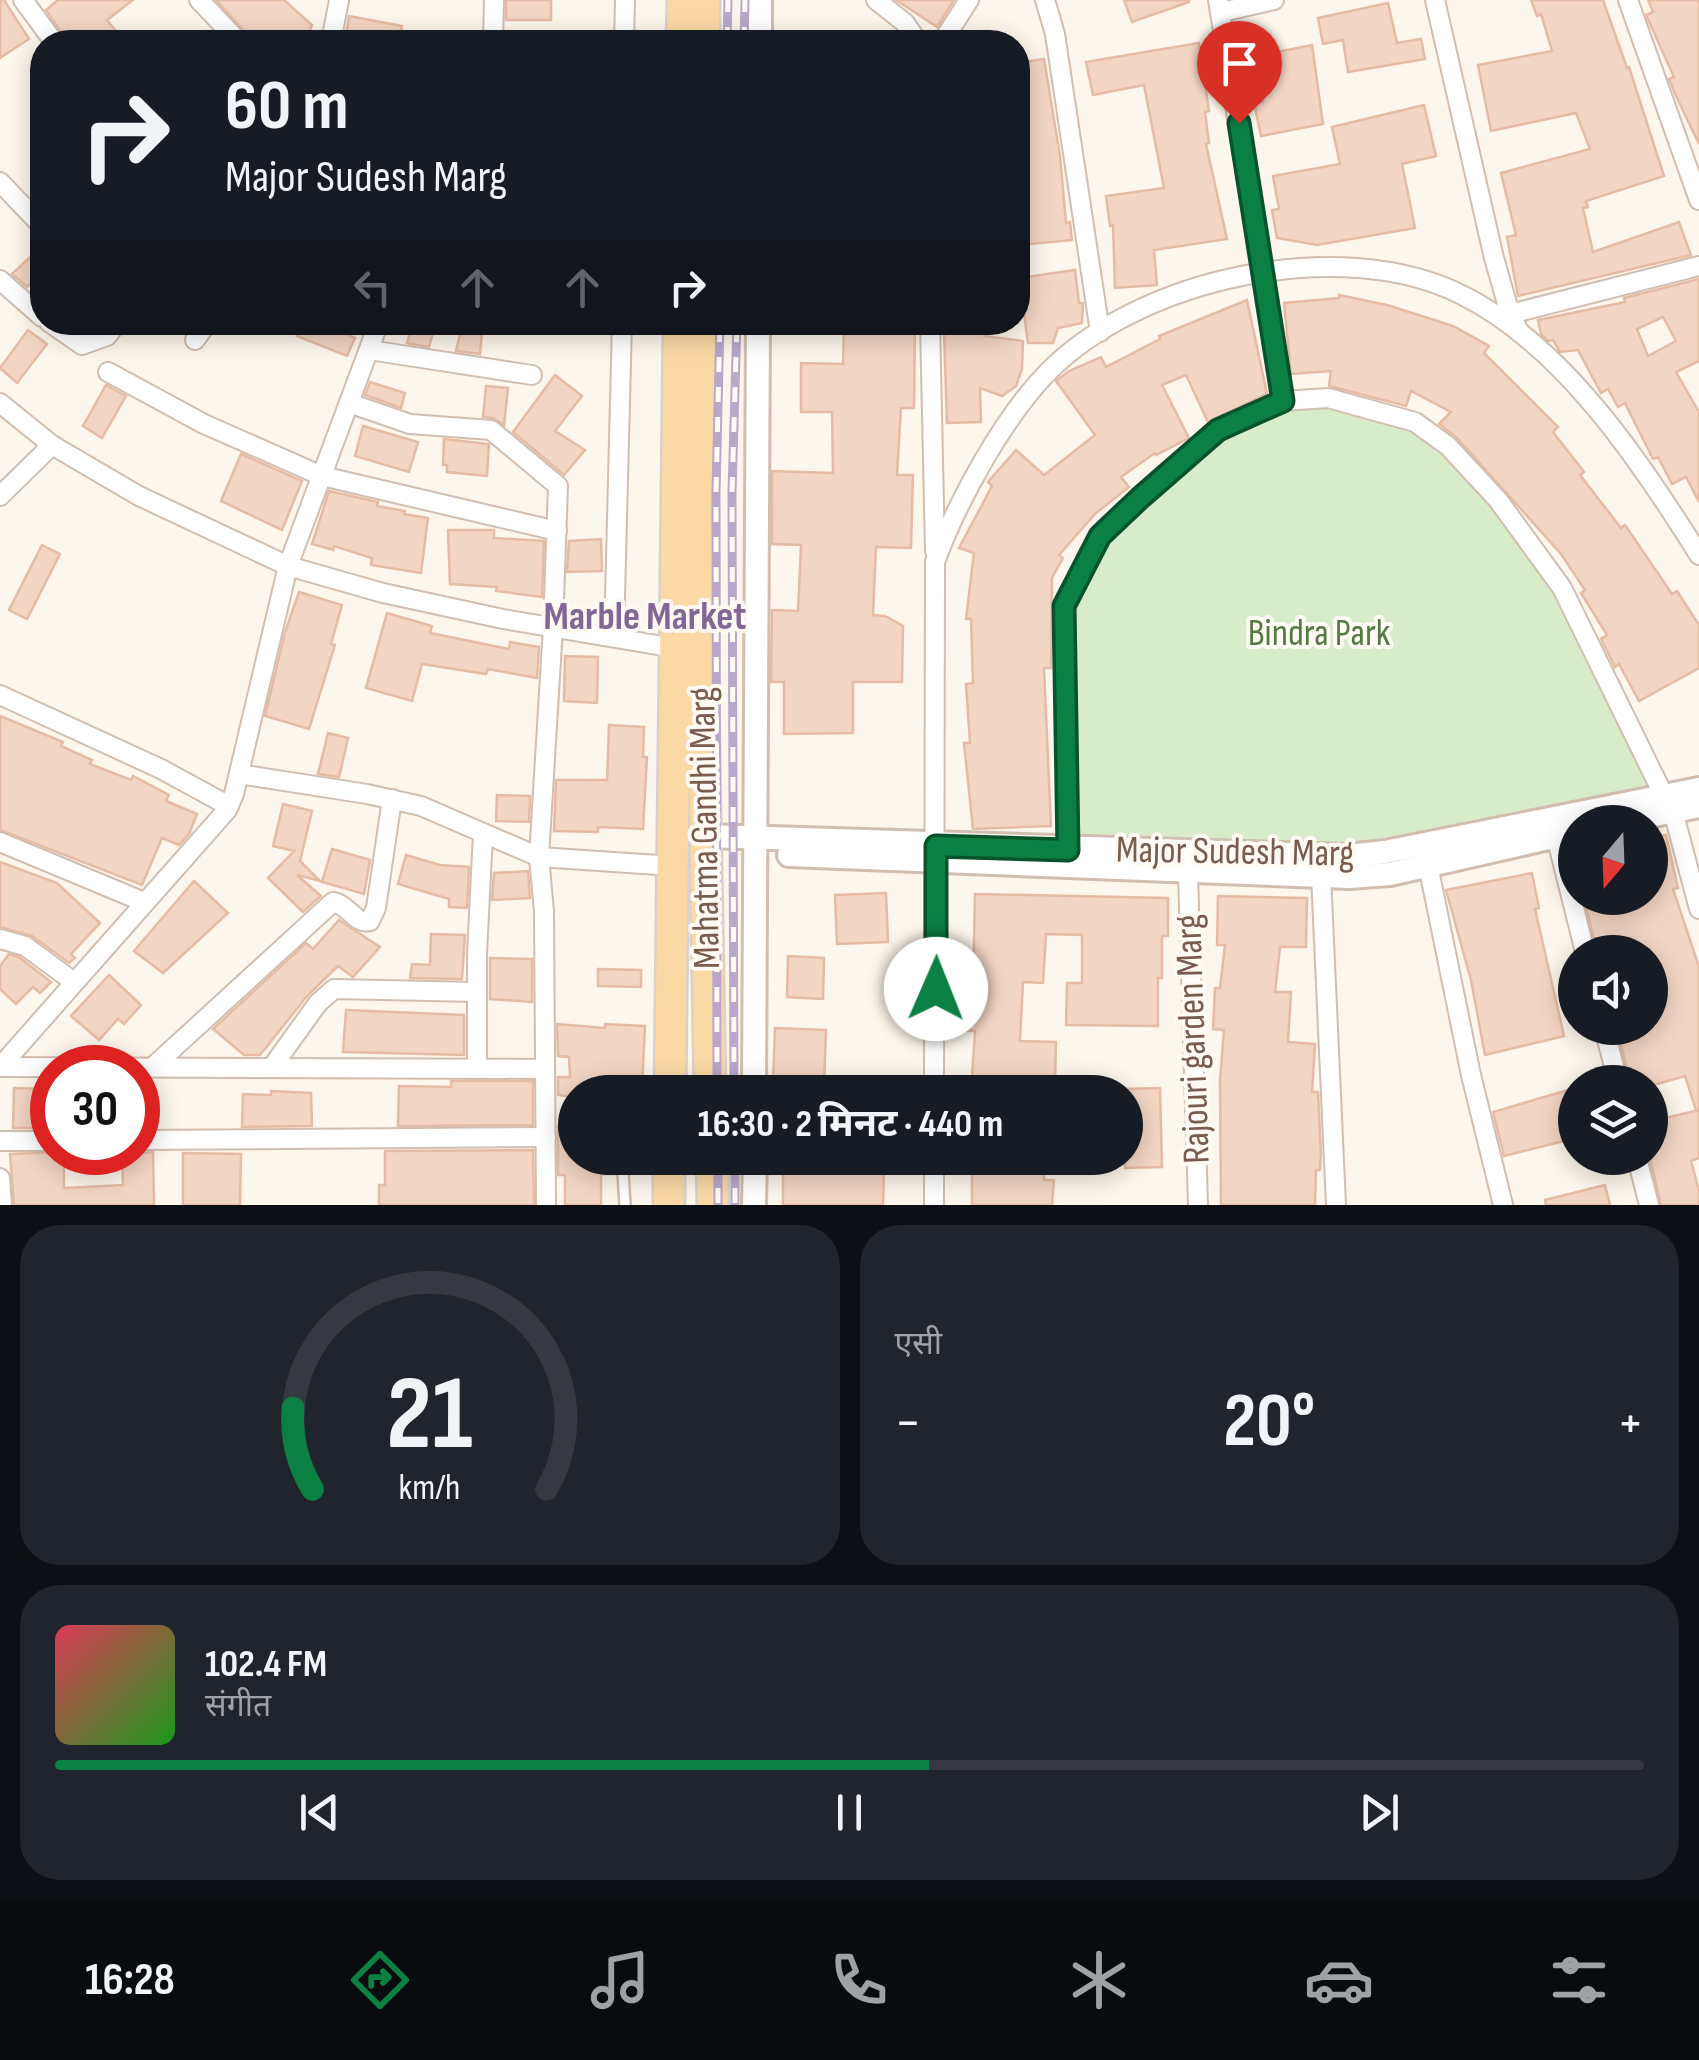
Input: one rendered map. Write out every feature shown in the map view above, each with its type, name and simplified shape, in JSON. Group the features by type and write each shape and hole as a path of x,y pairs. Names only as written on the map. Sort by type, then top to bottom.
{"main road":[{"path":"682,30 683,0"},
{"path":"704,0 704,30"},
{"name":"Mahatma Gandhi Marg","path":"670,1075 679,335"},
{"name":"Mahatma Gandhi Marg","path":"703,335 710,1075"},
{"path":"669,1175 669,1205"},
{"path":"712,1175 713,1205"}],"street":[{"path":"23,0 45,30"},
{"path":"200,0 228,30"},
{"path":"333,30 338,0"},
{"path":"493,30 494,0"},
{"path":"624,0 624,30"},
{"path":"760,0 760,30"},
{"path":"876,0 911,30"},
{"path":"950,30 969,0"},
{"path":"1045,0 1055,34 1100,332"},
{"path":"1274,0 1220,6 1283,401"},
{"path":"1435,0 1494,258 1510,314 1520,333"},
{"path":"1628,0 1699,200"},
{"path":"0,182 30,213"},
{"path":"935,562 961,499 1006,428 1045,374 1100,332 1133,314 1223,278 1263,271 1352,266 1404,274 1464,296 1520,333 1634,453 1699,554"},
{"path":"1510,314 1699,266"},
{"path":"0,280 30,306"},
{"path":"68,335 82,345 108,335"},
{"path":"195,340 199,335"},
{"path":"30,1067 0,1067 228,806 288,566 374,335"},
{"path":"614,636 622,335"},
{"path":"754,1075 758,335"},
{"path":"930,335 935,562 934,1075"},
{"path":"369,350 532,375"},
{"path":"108,372 204,424 322,476 556,531"},
{"path":"1068,850 1064,606 1100,536 1218,430 1283,401 1328,398 1415,422 1448,446 1498,500 1562,588 1668,803 1699,910"},
{"path":"0,402 52,445 139,496 288,566 383,593 675,648"},
{"path":"349,402 410,424 491,430 558,486 554,627 538,857 544,911 546,1205"},
{"path":"0,496 52,445"},
{"path":"0,696 161,769 228,806"},
{"path":"239,774 421,806 538,857 673,866"},
{"name":"Major Sudesh Marg","path":"1663,805 1699,789"},
{"path":"160,1060 333,902 358,920 370,921 376,908 392,799"},
{"name":"Major Sudesh Marg","path":"705,844 936,854 1188,873 1321,875 1668,803 1699,806"},
{"path":"477,1069 483,833"},
{"name":"Major Sudesh Marg","path":"936,854 1068,850 1428,865 1558,836"},
{"path":"0,842 144,902"},
{"path":"1428,865 1471,1075 1503,1205"},
{"name":"Rajouri garden Marg","path":"1188,873 1198,1205"},
{"path":"1321,875 1336,1205"},
{"path":"0,938 26,946 74,982"},
{"path":"272,1067 318,1003 334,989 477,992"},
{"path":"160,1065 544,1069"},
{"path":"160,1140 546,1137"},
{"path":"0,1141 30,1140"},
{"path":"754,1175 754,1205"},
{"path":"934,1175 934,1205"},
{"path":"1641,1175 1649,1205"},
{"path":"0,1178 2,1205"}],"lane":[{"path":"623,1175 626,1205"}],"green space":[{"name":"Bindra Park","path":"1328,398 1415,422 1448,446 1562,588 1664,796 1619,805 1558,805 1558,817 1366,855 1069,850 1063,606 1100,536 1211,436 1283,401"}],"building":[{"path":"0,0 4,0 29,39 0,58"},
{"path":"58,0 133,0 107,20 115,30 60,30 46,10"},
{"path":"216,0 284,0 312,25 310,30 243,30"},
{"path":"506,0 551,0 551,20 506,20"},
{"path":"896,0 954,0 937,27"},
{"path":"1124,0 1189,0 1189,2 1132,22"},
{"path":"1531,0 1603,0 1664,176 1586,201 1588,207 1583,208 1593,252 1679,222 1691,255 1518,296 1507,237 1516,235 1501,173 1590,149 1576,113 1491,131 1478,65 1552,51 1541,14 1537,16"},
{"path":"1648,0 1699,0 1699,144 1669,79 1674,77 1646,15 1653,12"},
{"path":"1388,3 1397,43 1421,39 1425,59 1348,72 1343,40 1323,44 1318,18"},
{"path":"349,16 402,26 401,30 347,30"},
{"path":"1199,43 1209,111 1205,112 1209,143 1206,144 1227,239 1154,250 1157,285 1115,288 1113,225 1110,226 1106,196 1164,188 1144,85 1093,95 1086,62"},
{"path":"1312,45 1323,124 1261,136 1254,103 1263,102 1253,57"},
{"path":"1044,59 1066,223 1070,222 1072,240 1030,244 1030,61"},
{"path":"1424,105 1436,156 1402,164 1415,228 1317,245 1277,238 1272,210 1279,209 1273,176 1340,164 1332,127"},
{"path":"30,257 27,287 12,274"},
{"path":"1075,270 1079,303 1083,303 1082,323 1058,328 1053,343 1028,343 1030,276"},
{"path":"1699,279 1699,361 1676,372 1699,412 1699,502 1686,477 1672,484 1658,457 1653,459 1625,403 1618,407 1608,389 1601,393 1578,350 1560,352 1553,340 1548,341 1541,334 1538,320 1625,302 1624,298","holes":["1663,317 1676,341 1648,356 1637,329"]},
{"path":"1339,295 1453,326 1489,346 1484,353 1558,427 1553,432 1584,472 1580,475 1621,528 1625,525 1672,594 1677,591 1699,625 1699,668 1639,701 1619,664 1615,667 1601,639 1607,635 1581,593 1585,590 1561,554 1457,438 1439,424 1451,412 1411,391 1406,406 1329,386 1331,371 1291,374 1284,303"},
{"path":"1247,300 1267,394 1208,422 1186,375 1162,385 1189,438 1155,453 1121,477 1129,487 1096,513 1059,555 1063,558 1052,578 1051,668 1044,668 1051,826 973,829 964,743 970,743 966,684 973,683 971,619 966,619 974,553 959,548 992,486 988,482 1016,450 1044,475 1095,435 1056,381 1069,371 1101,357 1106,367 1160,339 1159,336"},
{"path":"28,330 47,344 17,383 0,368"},
{"path":"348,335 355,338 347,356 297,336"},
{"path":"409,335 432,335 429,347 407,343"},
{"path":"460,335 482,335 480,354 456,351"},
{"path":"844,335 915,335 914,408 901,408 897,475 913,475 911,548 876,547 873,615 885,616 903,626 902,682 853,682 853,733 784,734 784,682 771,682 772,610 798,611 801,545 772,544 772,471 833,473 832,412 801,412 801,363 843,364"},
{"path":"944,335 984,335 1023,341 1022,369 1016,386 1002,396 980,388 981,422 947,423"},
{"path":"555,375 582,396 555,431 585,450 564,475 513,432"},
{"path":"370,382 405,393 401,408 365,395"},
{"path":"106,385 126,396 102,438 83,426"},
{"path":"486,386 508,388 504,425 483,417"},
{"path":"363,426 418,442 409,472 355,456"},
{"path":"444,439 489,444 487,476 447,472 447,465 443,465"},
{"path":"241,454 302,481 282,530 221,501"},
{"path":"329,491 428,518 421,573 371,565 372,558 334,546 333,550 312,544"},
{"path":"448,530 494,530 494,538 544,541 542,597 496,591 497,587 450,584"},
{"path":"601,539 602,571 567,572 569,541"},
{"path":"42,545 60,554 27,619 9,610"},
{"path":"299,592 342,605 331,644 335,645 309,729 265,716"},
{"path":"387,613 432,626 430,633 509,649 510,642 539,647 537,678 488,669 486,674 422,664 412,701 366,688"},
{"path":"565,656 598,657 597,703 564,701"},
{"path":"0,716 63,742 61,746 92,760 90,764 131,780 133,776 169,795 166,801 197,814 189,834 179,845 162,838 142,885 0,830"},
{"path":"609,725 644,727 643,757 647,757 643,829 598,827 598,832 554,831 556,780 607,780"},
{"path":"328,733 348,738 339,777 318,774"},
{"path":"497,795 530,796 529,822 496,821"},
{"path":"283,804 312,811 300,861 320,881 297,875 321,896 303,912 268,878 294,851 273,846"},
{"path":"1668,844 1678,888 1673,889 1699,967 1699,1109 1696,1110 1685,1076 1668,1081 1668,1065 1626,1065 1621,1045 1668,1045 1668,935 1593,935 1588,915 1668,915"},
{"path":"332,849 370,860 364,894 322,882"},
{"path":"406,855 440,865 469,867 467,908 449,907 449,899 398,884"},
{"path":"0,862 57,883 100,923 71,954 75,958 69,963 32,936 0,927"},
{"path":"528,871 530,898 492,900 494,873"},
{"path":"1532,873 1539,908 1535,909 1558,1010 1558,1037 1485,1055 1471,980 1446,890"},
{"path":"194,881 228,913 163,973 134,951"},
{"path":"886,893 888,942 837,944 835,895"},
{"path":"975,894 1168,898 1168,936 1162,936 1162,978 1158,978 1158,1026 1066,1025 1067,983 1082,983 1082,935 1046,934 1043,983 1023,982 1020,1041 1056,1042 1055,1075 972,1075 975,1031 959,1030 962,986 973,986"},
{"path":"1218,896 1307,898 1306,947 1280,947 1275,992 1291,992 1288,1042 1315,1044 1312,1092 1318,1092 1321,1153 1320,1170 1316,1170 1315,1205 1221,1205 1220,1080 1224,1030 1213,1029 1215,988 1220,988 1225,945 1217,945"},
{"path":"339,920 380,947 353,977 338,966 308,995 260,1055 244,1055 213,1029 306,943 313,949"},
{"path":"431,934 465,935 462,979 410,978 412,964 430,965"},
{"path":"9,954 19,957 51,982 40,993 33,987 16,1004 0,989 0,966"},
{"path":"788,956 824,958 823,999 787,997"},
{"path":"490,958 532,959 532,1002 490,999"},
{"path":"598,969 641,970 641,987 598,986"},
{"path":"109,975 141,1005 124,1024 118,1019 99,1040 71,1016"},
{"path":"346,1010 464,1015 464,1055 343,1052"},
{"path":"557,1024 645,1026 643,1075 570,1075 569,1057 558,1056"},
{"path":"775,1028 826,1030 824,1075 773,1075"},
{"path":"451,1081 533,1081 533,1125 398,1126 399,1086 451,1087"},
{"path":"14,1088 30,1089 30,1128 13,1128"},
{"path":"1143,1088 1160,1088 1162,1167 1143,1168"},
{"path":"271,1091 311,1093 312,1126 242,1127 243,1094 271,1095"},
{"path":"1558,1093 1558,1142 1504,1156 1493,1112"},
{"path":"1699,1110 1699,1158 1691,1161 1699,1205 1661,1205 1654,1175 1668,1175 1668,1117"},
{"path":"533,1150 534,1205 379,1205 379,1185 385,1185 385,1151"},
{"path":"30,1153 30,1175 64,1175 64,1188 123,1185 123,1175 153,1175 154,1205 14,1205 10,1154"},
{"path":"183,1153 241,1154 240,1205 183,1205"},
{"path":"565,1175 601,1175 601,1205 565,1205"},
{"path":"783,1175 884,1175 883,1205 783,1205"},
{"path":"972,1175 1044,1175 1044,1180 1054,1180 1052,1205 972,1205"},
{"path":"1605,1185 1610,1205 1546,1205 1545,1200"}],"railway":[{"path":"727,30 728,0"},
{"path":"744,30 745,0"},
{"path":"717,1075 716,492 720,335"},
{"path":"734,1075 732,492 737,335"},
{"path":"718,1175 718,1205"},
{"path":"735,1175 735,1205"}],"district":[{"name":"Marble Market","path":"645,617"}],"route":[{"path":"936,989 936,846 1068,850 1064,606 1100,536 1218,430 1283,401 1239,123"}]}
